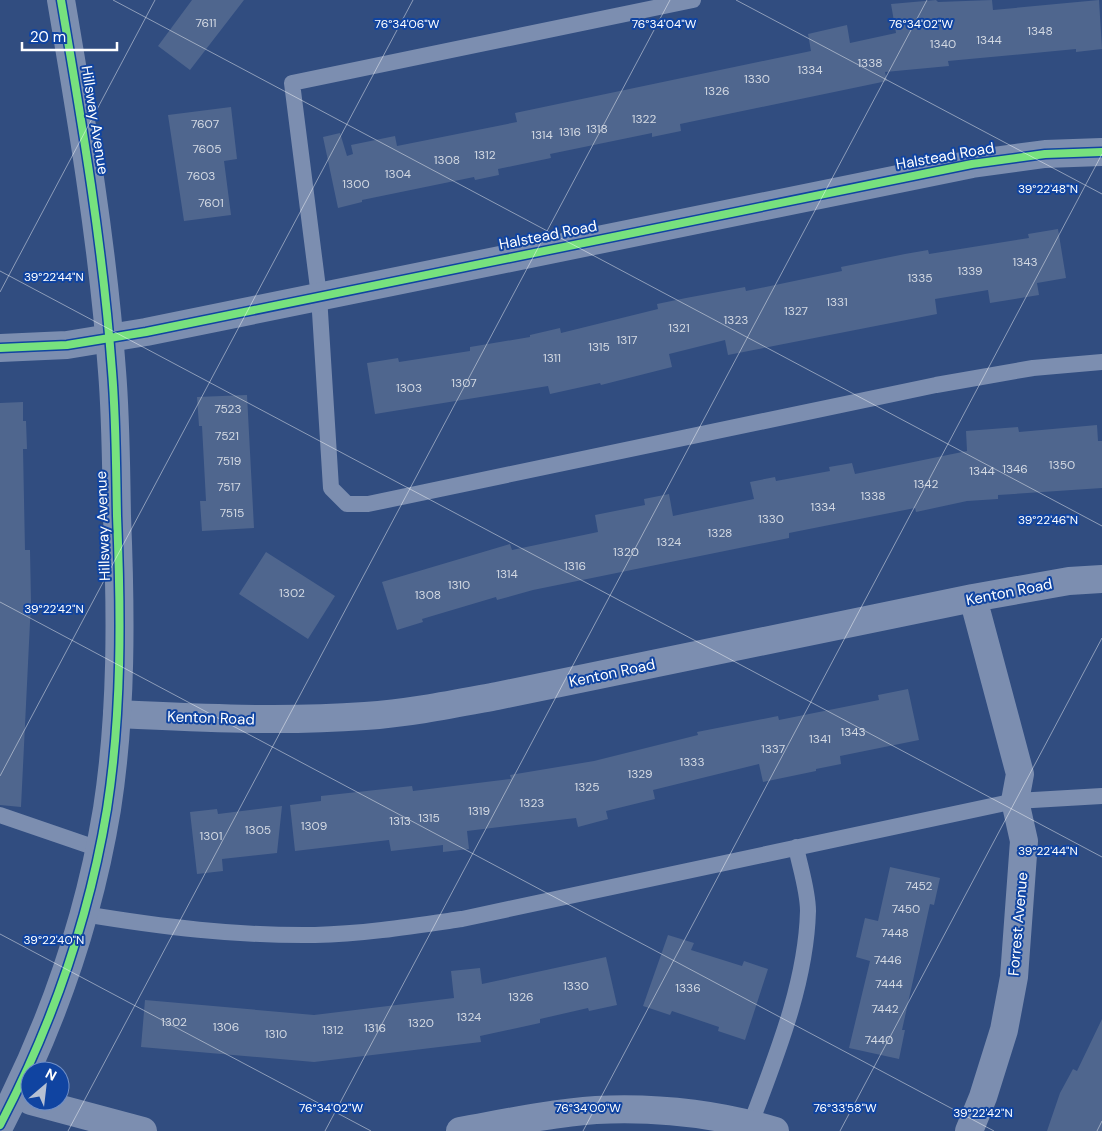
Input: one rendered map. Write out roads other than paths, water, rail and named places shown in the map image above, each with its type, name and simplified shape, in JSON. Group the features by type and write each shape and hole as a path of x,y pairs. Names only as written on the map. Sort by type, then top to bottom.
{"street":[{"name":"Hillsway Avenue","path":"0,1125 19,1097 84,914 108,799 117,714 118,545 109,339 90,180 61,0"},
{"name":"Halstead Road","path":"0,348 67,345 109,339 972,164 1045,154 1102,152"},
{"name":"Kenton Road","path":"117,714 227,719 298,719 366,716 424,709 497,696 973,598 1069,580 1102,580"},
{"name":"Forrest Avenue","path":"969,1131 983,1097 1004,1030 1014,977 1024,841 1015,801 1020,774 973,598"},
{"path":"19,1097 143,1131"},
{"path":"460,1131 595,1110 639,1110 694,1114 758,1129"}],"lane":[{"path":"693,0 292,83 319,296 331,488 347,504 368,504 936,385 1033,368 1102,362"},
{"path":"84,914 174,929 240,934 317,935 384,930 462,919 1015,801 1102,796"},
{"path":"0,816 99,849"},
{"path":"758,1129 803,956 808,909 796,847"}]}
